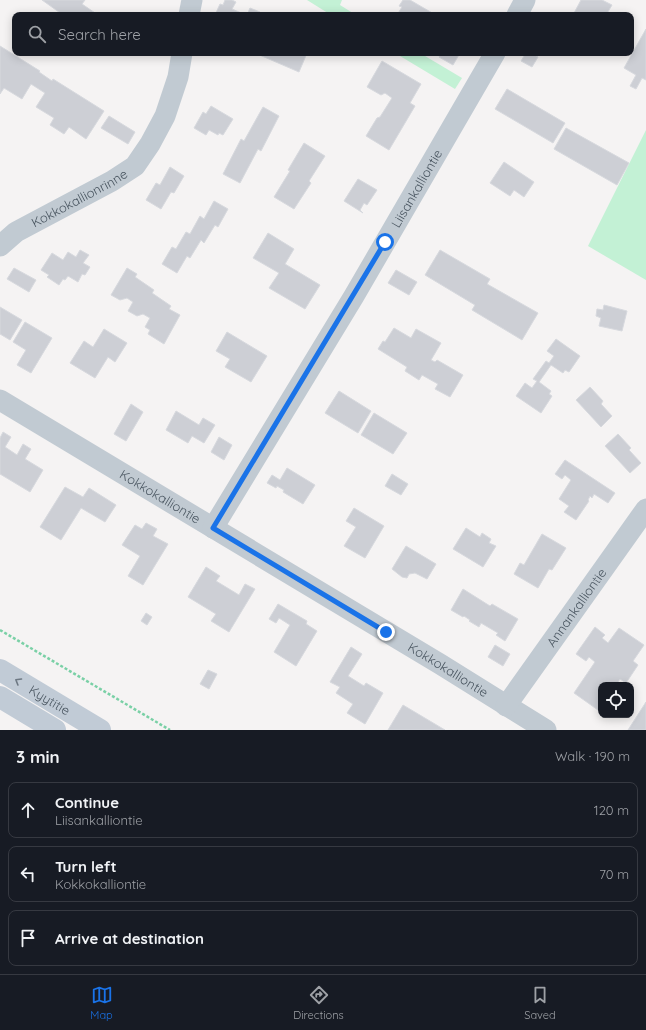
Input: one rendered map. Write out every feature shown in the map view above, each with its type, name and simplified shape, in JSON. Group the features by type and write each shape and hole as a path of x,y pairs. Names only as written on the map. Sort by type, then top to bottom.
{"main road":[{"name":"Kyytitie","path":"0,670 100,730"},
{"name":"Kyytitie","path":"0,697 55,730"}],"street":[{"path":"190,12 192,0"},
{"path":"519,12 525,0"},
{"name":"Kokkokallionrinne","path":"0,246 16,232 112,181 135,166 150,144 165,116 178,77 182,56"},
{"name":"Liisankalliontie","path":"213,528 354,296 493,56"},
{"name":"Kokkokalliontie","path":"0,400 440,664 546,730"},
{"name":"Annankalliontie","path":"506,706 646,509"}],"path":[{"path":"0,630 170,730"}],"green space":[{"path":"307,0 342,0 340,5 351,12 326,12"},
{"path":"400,56 425,56 462,78 455,89"},
{"path":"646,130 646,280 588,246"}],"building":[{"path":"42,0 85,0 82,4 94,12 59,12"},
{"path":"225,0 232,0 236,2 232,9 239,12 216,12 220,4 223,5"},
{"path":"403,0 410,0 431,12 399,12 402,7 399,6"},
{"path":"581,0 602,0 612,5 608,12 575,12"},
{"path":"250,8 260,12 248,12"},
{"path":"646,29 646,80 642,78 636,89 630,86 636,75 624,68 631,56 634,56 634,50"},
{"path":"0,46 12,54 12,56 16,56 40,71 39,72 52,81 53,79 104,111 86,139 69,127 64,134 50,125 54,118 36,107 45,93 31,84 22,99 4,88 0,94"},
{"path":"262,56 306,56 299,72"},
{"path":"440,56 458,56 453,65 439,57"},
{"path":"524,56 538,57 532,67 521,61"},
{"path":"382,61 421,84 410,103 415,106 389,150 366,136 392,98 385,93 381,95 367,87"},
{"path":"507,89 565,123 553,143 495,109"},
{"path":"211,106 233,119 223,135 219,133 218,135 209,130 206,135 194,128 203,112 206,114"},
{"path":"263,107 279,116 261,151 258,149 240,183 223,174 241,139 244,141"},
{"path":"109,116 135,132 128,144 101,128"},
{"path":"566,128 629,163 617,185 554,149"},
{"path":"304,143 325,156 309,181 311,183 294,209 274,197 290,171 288,170"},
{"path":"504,162 534,182 524,197 514,190 510,196 490,183"},
{"path":"170,167 184,176 174,193 171,192 161,209 146,200 156,183 160,185"},
{"path":"358,179 377,190 367,205 364,203 360,210 363,213 344,201"},
{"path":"214,201 228,209 218,227 215,225 204,243 201,240 190,258 187,256 177,273 162,264 172,247 176,249 186,232 190,234 200,216 204,219"},
{"path":"268,233 294,249 285,264 320,285 305,309 269,288 279,273 253,258"},
{"path":"80,250 89,255 83,263 90,267 85,275 82,274 78,282 68,276 65,280 63,279 59,285 47,277 49,275 41,270 52,253 63,260 68,252 76,257"},
{"path":"440,250 490,279 487,284 538,313 522,340 472,310 475,305 425,275"},
{"path":"14,268 36,280 29,292 7,279"},
{"path":"127,268 137,274 135,277 154,290 152,293 171,306 169,309 180,315 164,344 148,334 150,330 145,327 150,318 143,314 137,316 128,311 133,302 127,298 120,300 111,295"},
{"path":"396,270 417,282 409,295 388,283"},
{"path":"604,305 627,311 622,331 599,326 601,318 596,316 597,309 603,310"},
{"path":"0,307 22,320 10,340 0,334"},
{"path":"25,322 52,338 31,373 17,365 26,350 13,342"},
{"path":"394,328 411,338 416,329 441,343 431,360 435,362 437,360 463,375 450,397 435,389 438,384 422,375 419,380 405,371 407,367 378,349 383,341 385,342"},
{"path":"104,329 127,343 115,362 108,357 95,378 70,363 84,341 93,347"},
{"path":"227,332 267,356 251,382 225,367 230,359 216,351"},
{"path":"556,339 580,356 569,372 565,370 563,373 551,365 539,382 551,391 549,394 552,396 541,413 516,396 525,383 532,388 537,381 533,379 546,361 549,363 554,356 547,351"},
{"path":"590,387 603,401 601,404 612,416 601,427 576,400"},
{"path":"339,391 371,411 358,433 325,413"},
{"path":"131,404 143,412 126,441 114,434"},
{"path":"176,411 199,425 203,418 215,425 204,443 192,436 188,443 166,430"},
{"path":"374,413 407,433 393,454 361,435"},
{"path":"3,432 11,437 5,447 17,455 23,444 31,449 25,459 43,470 30,492 0,474 0,438"},
{"path":"618,434 631,448 629,450 641,463 630,473 605,446"},
{"path":"219,437 232,445 224,460 211,452"},
{"path":"565,460 615,493 608,503 594,494 592,498 590,496 589,501 576,520 564,512 569,506 559,499 571,480 565,475 562,479 555,474"},
{"path":"287,468 315,485 303,504 283,492 284,490 267,483 272,475 280,480"},
{"path":"392,474 408,484 401,495 385,486"},
{"path":"65,487 83,497 89,488 116,505 105,522 81,508 61,540 40,527"},
{"path":"354,508 384,526 365,558 344,546 356,527 346,521"},
{"path":"146,523 157,529 153,536 168,544 143,585 128,576 140,556 122,545 135,525 142,529"},
{"path":"466,528 480,537 482,533 491,539 489,543 496,546 483,567 453,549"},
{"path":"542,534 566,548 552,570 549,569 538,588 514,574 520,563 524,565"},
{"path":"406,546 436,564 427,579 415,573 409,574 407,578 402,577 392,569"},
{"path":"206,567 220,576 216,581 239,595 245,584 255,589 229,632 211,621 216,614 188,597"},
{"path":"463,589 490,606 492,604 518,619 505,641 496,635 498,633 481,623 479,627 464,616 463,617 451,610"},
{"path":"278,604 307,621 306,624 317,631 296,666 274,652 290,625 279,618 276,623 269,619"},
{"path":"146,613 152,617 147,625 141,621"},
{"path":"595,627 605,635 602,638 608,643 619,628 644,645 633,661 638,665 627,682 620,679 618,682 598,682 598,710 574,693 595,662 589,657 586,661 576,654"},
{"path":"495,645 510,654 503,666 488,657"},
{"path":"351,647 362,654 348,676 364,686 366,683 383,693 365,724 347,713 353,704 336,693 340,687 330,682"},
{"path":"208,670 217,674 209,689 200,684"},
{"path":"646,702 646,730 628,730"},
{"path":"403,705 445,730 388,730"}],"route":[{"path":"385,242 354,296 213,528 386,632"}]}
